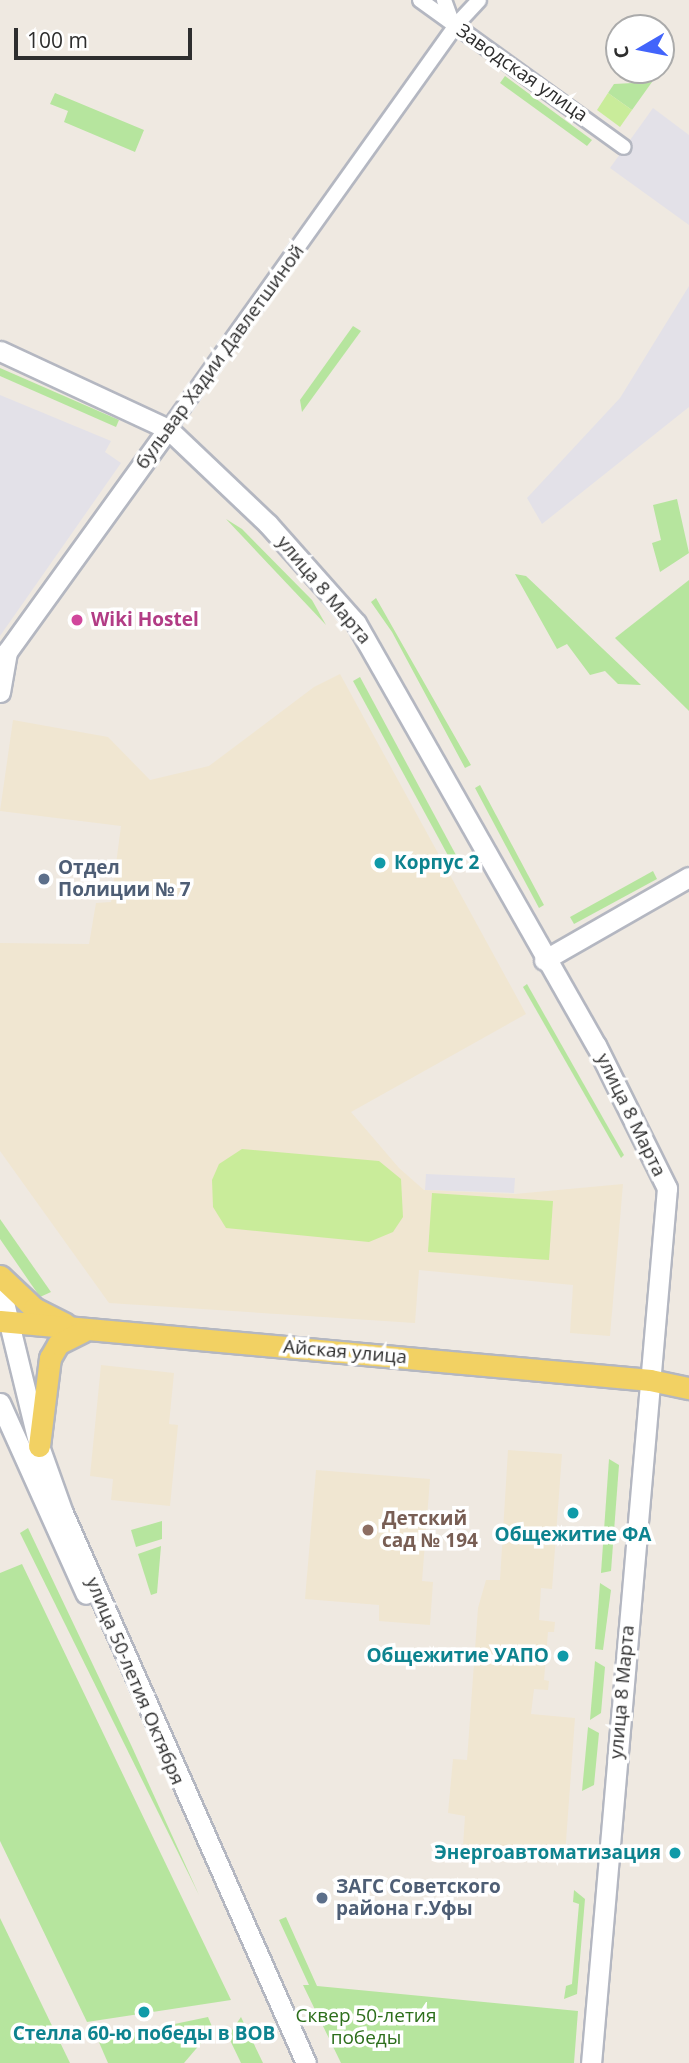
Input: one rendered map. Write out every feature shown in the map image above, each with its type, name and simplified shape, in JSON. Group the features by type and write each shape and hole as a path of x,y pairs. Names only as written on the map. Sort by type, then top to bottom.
{"main road":[{"name":"улица 8 Марта","path":"0,351 168,429 268,524 356,623 544,960 596,1045 667,1188 591,2063"},
{"name":"бульвар Хадии Давлетшиной","path":"0,692 7,652 168,429"},
{"path":"544,960 689,877"},
{"path":"0,1276 34,1308 83,1331"},
{"name":"улица 50-летия Октября","path":"0,1286 6,1322 39,1446 138,1690 306,2063"},
{"name":"Айская улица","path":"6,1322 650,1380 689,1388"},
{"path":"39,1446 50,1358 58,1344 83,1331"},
{"path":"0,1404 71,1566 138,1690"}],"street":[{"name":"Заводская улица","path":"420,0 624,148"},
{"path":"444,0 455,26"},
{"name":"бульвар Хадии Давлетшиной","path":"168,429 455,26 479,0"}],"shaded area":[{"path":"653,108 689,135 689,225 610,168"},
{"path":"689,286 689,407 542,524 527,498 620,398"},
{"path":"0,395 111,441 105,452 121,463 0,636"},
{"path":"340,674 526,1014 351,1112 399,1168 424,1190 515,1194 623,1184 610,1336 570,1333 573,1285 419,1270 415,1323 109,1303 0,1151 0,943 89,944 96,903 111,902 121,826 0,811 13,720 108,737 150,780 209,766 314,687"},
{"path":"426,1174 515,1178 514,1193 425,1190"},
{"path":"101,1365 174,1373 169,1424 178,1425 170,1506 111,1500 113,1479 90,1476"},
{"path":"508,1450 562,1454 552,1589 541,1588 539,1620 555,1622 554,1632 548,1632 544,1680 549,1681 548,1690 534,1689 531,1714 575,1718 565,1855 463,1846 465,1816 448,1813 453,1759 467,1760 478,1608 486,1580 500,1580"},
{"name":"Детский сад № 194","path":"316,1470 430,1479 422,1581 433,1582 430,1625 379,1621 379,1605 305,1599"}],"green space":[{"path":"505,76 592,140 587,146 500,83"},
{"path":"614,84 651,84 632,110 608,93"},
{"path":"55,93 144,130 135,152 64,122 68,111 50,104"},
{"path":"608,93 632,110 620,127 597,110"},
{"path":"353,326 361,331 302,412 300,400"},
{"path":"0,368 119,420 116,427 0,376"},
{"path":"677,499 689,553 660,572 652,543 661,540 653,505"},
{"path":"226,519 242,529 312,600 326,625"},
{"path":"515,574 526,576 641,685 618,684 605,671 590,675 567,644 557,649"},
{"path":"689,580 689,711 615,638"},
{"path":"376,598 471,765 465,768 392,632 371,602"},
{"path":"360,677 463,868 457,872 353,681"},
{"path":"480,785 544,905 539,908 475,788"},
{"path":"653,871 657,879 574,924 570,917"},
{"path":"527,984 624,1155 621,1158 523,987"},
{"path":"242,1149 379,1161 401,1179 403,1217 393,1232 369,1242 226,1228 213,1207 212,1180 219,1164"},
{"path":"432,1193 553,1201 549,1260 428,1252"},
{"path":"0,1219 51,1292 40,1297 0,1239"},
{"path":"609,1459 619,1465 611,1571 601,1573"},
{"path":"162,1521 162,1539 136,1547 131,1530"},
{"path":"28,1528 132,1747 199,1895 20,1533"},
{"path":"161,1546 157,1593 151,1595 138,1554"},
{"path":"22,1564 231,2000 87,2022 0,1841 0,1573"},
{"path":"600,1583 611,1590 603,1650 595,1649"},
{"path":"595,1661 605,1667 601,1713 590,1720"},
{"path":"588,1727 599,1733 594,1785 582,1791"},
{"path":"574,1890 585,1899 577,1994 564,1999 566,1986 572,1984 579,1904 573,1902"},
{"name":"Сквер 50-летия победы","path":"286,1917 317,1986 578,2011 574,2063 341,2063 303,1985 309,1985 279,1920"},
{"path":"0,1918 70,2063 0,2063"},
{"path":"208,2017 213,2029 184,2063 108,2063 98,2040"},
{"path":"241,2017 263,2063 241,2063 228,2036"}],"place":[{"name":"Wiki Hostel","path":"77,620"},
{"name":"Корпус 2","path":"380,863"},
{"name":"Отдел Полиции № 7","path":"44,879"},
{"name":"Общежитие ФА","path":"573,1513"},
{"name":"Детский сад № 194","path":"368,1530"},
{"name":"Общежитие УАПО","path":"563,1656"},
{"name":"Энергоавтоматизация","path":"675,1853"},
{"name":"ЗАГС Советского района г.Уфы","path":"322,1898"},
{"name":"Стелла 60-ю победы в ВОВ","path":"144,2012"}]}
